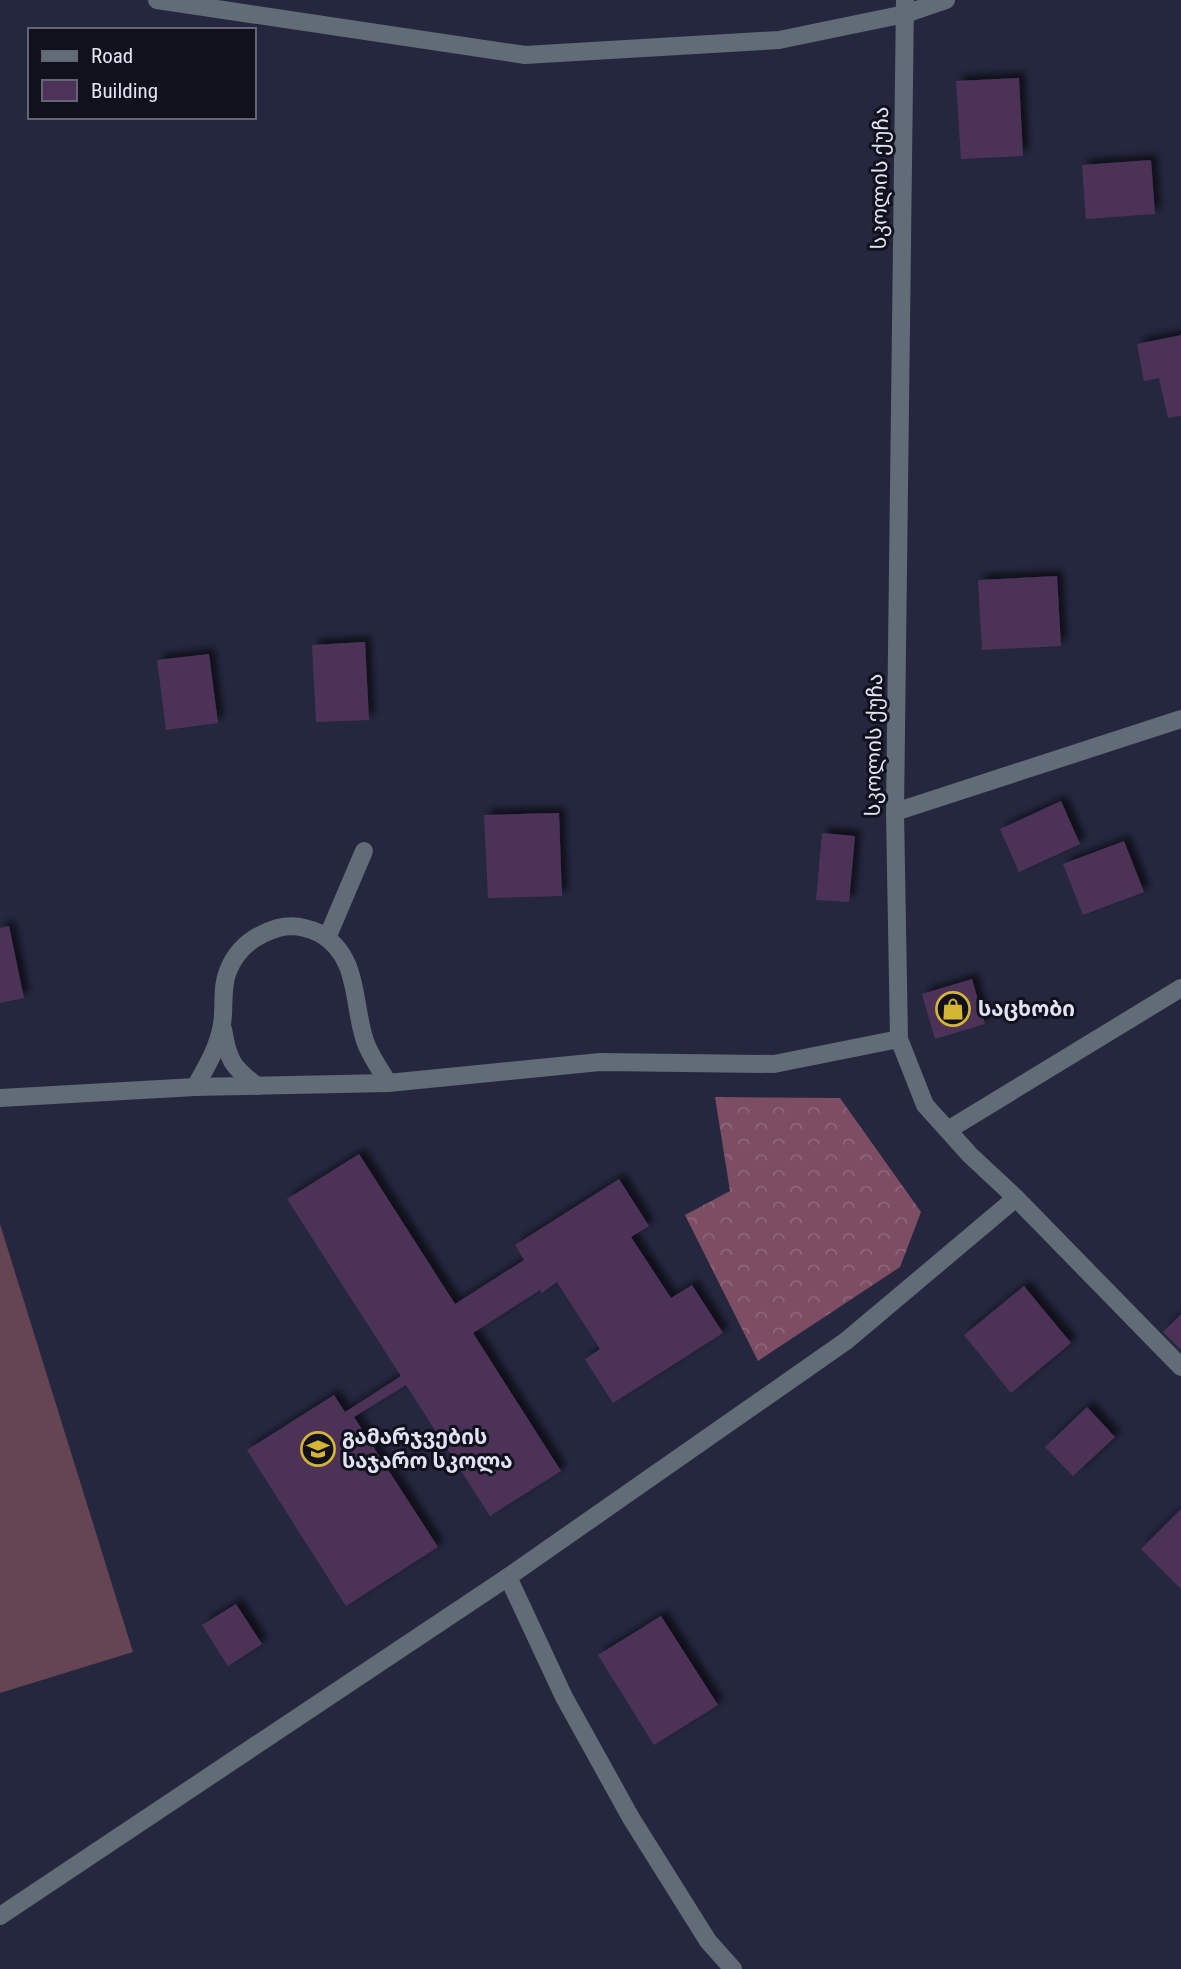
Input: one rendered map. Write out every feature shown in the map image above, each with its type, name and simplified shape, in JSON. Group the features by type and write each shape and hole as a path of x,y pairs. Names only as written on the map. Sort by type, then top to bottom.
{"street":[{"path":"157,0 525,55 779,40 905,7 946,0"},
{"name":"სკოლის ქუჩა","path":"905,7 895,812 899,1039 925,1105 1181,1367"},
{"path":"895,812 1181,719"},
{"path":"327,938 364,851"},
{"path":"257,1086 237,1071 226,1052 222,1026 223,990 228,971 245,943 262,933 289,925 312,929 327,938 344,954 352,978 365,1043 388,1083"},
{"path":"948,1130 1181,988"},
{"path":"195,1087 208,1063 222,1026"},
{"path":"0,1098 195,1087 388,1083 600,1062 774,1064 899,1039"},
{"path":"0,1916 509,1577 846,1341 1016,1198"},
{"path":"509,1577 564,1697 631,1818 708,1941 733,1969"}],"shaded area":[{"path":"0,1224 133,1652 0,1693"}],"green space":[{"path":"715,1097 840,1098 921,1212 900,1267 758,1361 685,1215 730,1191"}],"building":[{"path":"1019,78 1023,156 961,159 956,81"},
{"path":"1151,160 1155,214 1086,219 1082,165"},
{"path":"1181,335 1181,416 1168,418 1159,378 1144,381 1137,344"},
{"path":"1057,576 1061,646 982,650 978,580"},
{"path":"365,642 369,720 316,722 312,645"},
{"path":"209,654 218,723 166,730 157,660"},
{"path":"1061,801 1080,844 1019,872 1000,829"},
{"path":"559,813 562,896 488,898 484,815"},
{"path":"822,833 855,836 849,902 816,900"},
{"path":"1124,841 1144,892 1083,915 1063,864"},
{"path":"9,926 24,998 0,1003 0,928"},
{"name":"საცხობი","path":"972,979 985,1024 935,1039 922,994"},
{"path":"359,1154 455,1304 524,1260 515,1245 619,1179 649,1226 631,1237 671,1298 692,1285 723,1333 613,1403 585,1359 600,1349 557,1282 473,1333 561,1471 490,1516 406,1385 354,1417 438,1547 346,1606 247,1450 334,1395 345,1412 401,1376 287,1199"},
{"path":"1024,1286 1071,1343 1011,1393 964,1335"},
{"path":"1181,1314 1181,1350 1163,1332"},
{"path":"1087,1407 1115,1437 1073,1476 1045,1447"},
{"path":"1181,1509 1181,1589 1141,1549"},
{"path":"236,1604 262,1644 228,1666 202,1625"},
{"path":"661,1616 718,1705 654,1745 598,1655"}],"place":[{"name":"საცხობი","path":"953,1009"},
{"name":"გამარჯვების საჯარო სკოლა","path":"318,1449"}]}
